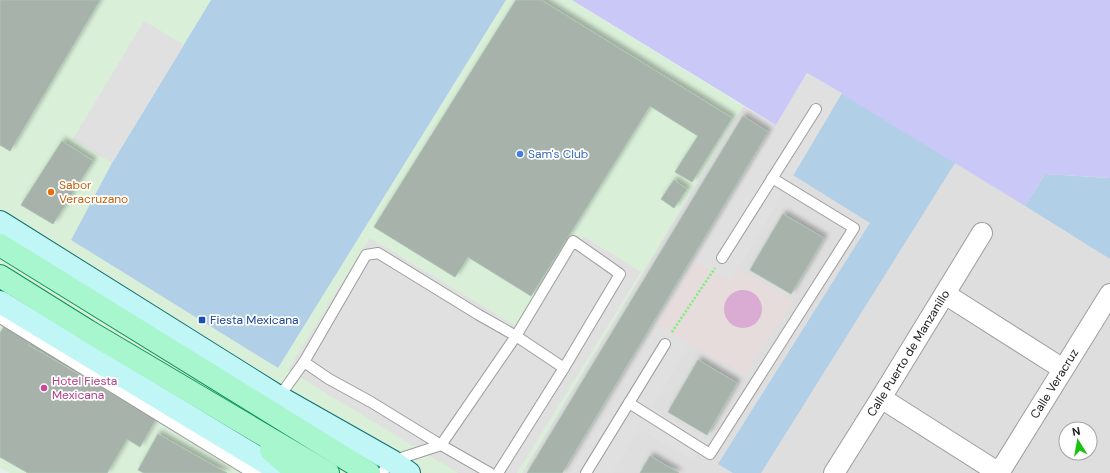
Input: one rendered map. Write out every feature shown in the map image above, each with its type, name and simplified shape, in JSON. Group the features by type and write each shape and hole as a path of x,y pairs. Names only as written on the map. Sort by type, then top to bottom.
{"main road":[{"path":"0,222 394,469"},
{"path":"0,245 368,473"},
{"path":"2,281 328,473"},
{"path":"0,302 283,473"},
{"path":"234,417 297,473"}],"street":[{"name":"Calle Puerto de Manzanillo","path":"834,473 982,233"},
{"path":"945,294 1063,369"},
{"name":"Calle Veracruz","path":"999,473 1110,294"},
{"path":"0,315 257,473"},
{"path":"881,398 999,473"}],"lane":[{"path":"722,258 816,109"},
{"path":"629,403 710,454 854,228 772,178"},
{"path":"394,469 441,445 516,336 573,241 620,274 564,368 498,473"},
{"path":"279,397 304,362 366,255 378,253 516,336 564,368"},
{"path":"586,473 665,344"},
{"path":"304,362 329,379 371,402 490,473"}],"path":[{"path":"665,344 722,258"}],"shaded area":[{"path":"0,0 211,0 112,163 71,240 278,368 506,0 572,0 743,106 522,473 10,473 0,468"},
{"path":"211,0 506,0 278,368 71,240 112,163"},
{"path":"572,0 1110,0 1110,178 1045,174 1025,206 807,73 776,125"},
{"path":"144,21 184,45 112,163 73,139"},
{"path":"807,73 1110,259 1110,473 522,473 743,106 776,125"},
{"path":"807,73 842,93 731,281 696,261"},
{"path":"842,93 955,163 761,473 733,473 718,464 870,223 793,175"},
{"path":"1045,174 1110,178 1110,259 1025,206"},
{"path":"583,236 641,272 517,473 458,473 288,370 370,238 524,331"},
{"path":"696,261 730,281 738,268 794,302 744,375 657,325","holes":["746,291 757,297 724,307 730,296"]},
{"path":"743,290 753,293 759,299 762,309 759,319 753,325 743,328 733,325 727,319 724,309 727,299 733,293"},
{"path":"657,325 690,344 652,408 706,439 694,461 639,429 613,473 570,473"}],"building":[{"path":"0,0 100,0 10,151 0,145"},
{"name":"Sam's Club","path":"516,0 541,0 732,118 692,182 675,172 698,136 650,106 531,296 468,257 455,277 374,227"},
{"path":"743,116 768,132 562,473 527,473"},
{"path":"62,141 93,161 53,224 21,205"},
{"path":"674,180 687,189 674,208 661,199"},
{"path":"783,214 824,238 791,294 750,270"},
{"path":"7,322 32,337 28,345 156,419 140,447 127,439 107,473 28,473 0,457 0,333"},
{"path":"698,360 737,383 707,435 668,412"},
{"path":"158,434 227,473 144,473 138,470"},
{"path":"650,456 679,473 640,473"}],"place":[{"name":"Sam's Club","path":"520,154"},
{"name":"Sabor Veracruzano","path":"51,192"},
{"name":"Fiesta Mexicana","path":"202,320"},
{"name":"Hotel Fiesta Mexicana","path":"44,388"}]}
